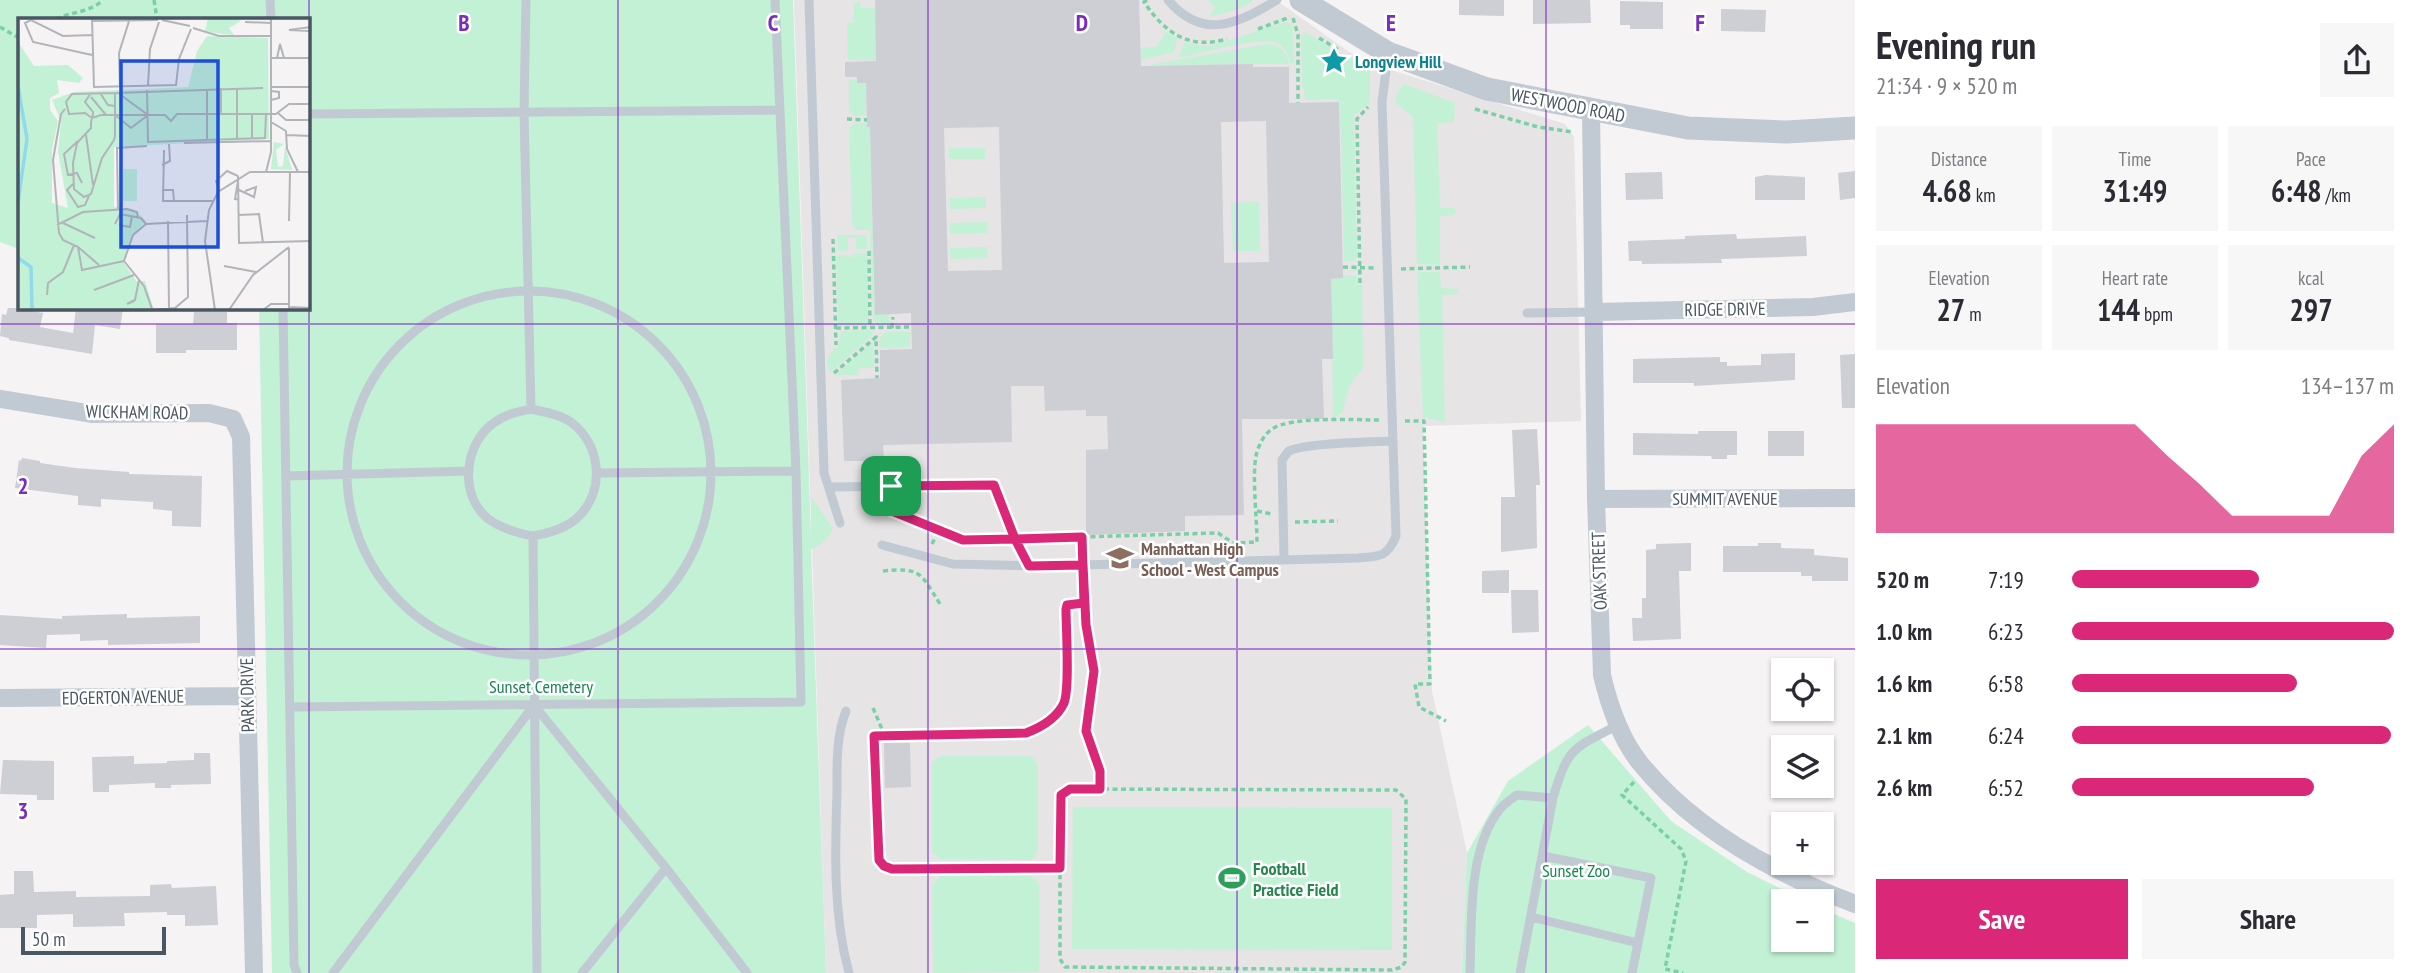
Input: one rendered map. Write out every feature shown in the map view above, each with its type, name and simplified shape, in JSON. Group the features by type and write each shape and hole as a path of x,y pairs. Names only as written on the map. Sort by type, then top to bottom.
{"street":[{"name":"WESTWOOD ROAD","path":"1295,13 1388,53 1487,89 1688,128 1787,132 1855,128"},
{"name":"OAK STREET","path":"1591,110 1596,499 1602,675 1606,695 1639,762 1692,816 1774,867 1821,891 1855,904"},
{"name":"RIDGE DRIVE","path":"1595,312 1813,307 1855,302"},
{"name":"WICKHAM ROAD","path":"0,399 93,414 209,412 233,419"},
{"name":"PARK DRIVE","path":"233,419 242,437 254,973"},
{"name":"SUMMIT AVENUE","path":"1596,499 1855,498"},
{"name":"EDGERTON AVENUE","path":"0,698 247,696"}],"lane":[{"path":"270,0 271,18"},
{"path":"526,0 524,112 531,409"},
{"path":"290,707 801,702 796,471 775,0"},
{"path":"809,0 824,473 840,523"},
{"path":"1168,0 1191,22 1216,26 1253,14 1277,0"},
{"path":"882,545 953,564 1029,566 1380,556 1390,549 1396,536 1382,102 1388,53"},
{"path":"310,114 779,110"},
{"path":"527,291 552,292 597,304 629,321 657,343 686,381 696,402 709,448 710,472 709,496 697,542 687,563 658,601 640,617 600,641 577,649 534,655 506,654 460,642 429,625 401,603 386,585 362,544 351,510 347,474 349,450 361,404 371,383 400,345 418,329 458,305 504,292 527,291"},
{"path":"283,310 294,965 297,973"},
{"path":"1527,313 1595,312"},
{"path":"531,409 561,416 573,423 589,444 598,473 587,505 580,516 552,533 533,536 516,533 488,519 478,507 470,490 468,471 475,446 484,432 503,416 531,409"},
{"path":"1283,559 1282,460 1287,452 1335,444 1392,441"},
{"path":"286,476 468,471"},
{"path":"598,473 796,471"},
{"path":"830,490 891,486 994,485 1015,539 1029,566"},
{"path":"533,536 537,973"},
{"path":"534,705 747,973"},
{"path":"333,973 534,705"},
{"path":"845,711 838,749 837,914 849,973"},
{"path":"1520,973 1553,798 1561,771 1570,753 1582,743 1618,724"},
{"path":"1471,973 1472,905 1477,863 1488,829 1501,807 1517,795 1553,798"},
{"path":"1543,856 1651,878 1632,973"},
{"path":"582,973 666,868"},
{"path":"1531,917 1638,943"}],"path":[{"path":"57,18 95,8 103,0"},
{"path":"154,0 157,18"},
{"path":"1295,13 1303,27"},
{"path":"1295,13 1298,35 1298,103"},
{"path":"0,27 12,36 18,36"},
{"path":"1312,34 1342,51"},
{"path":"1360,283 1356,119 1373,102"},
{"path":"848,119 867,120"},
{"path":"833,239 836,347"},
{"path":"869,251 870,327"},
{"path":"1423,268 1469,267"},
{"path":"892,328 893,317"},
{"path":"836,328 911,327"},
{"path":"821,382 876,337 883,328"},
{"path":"876,337 877,378"},
{"path":"890,458 892,511 963,540 1218,533 1233,543 1257,542 1255,458 1260,444 1270,430 1282,424 1304,421 1424,421 1430,684 1415,684 1416,700 1419,707 1446,721"},
{"path":"1082,537 1084,603 1094,671 1086,731 1100,771 1100,789"},
{"path":"883,571 907,569 917,573 922,576 940,604"},
{"path":"1060,868 892,869 884,866 877,851 874,736 1026,733 1036,730 1056,716 1065,700 1066,609 1067,605 1072,603 1084,603"},
{"path":"873,708 885,736"},
{"path":"1070,789 1100,789 1396,790 1406,799 1405,962 1402,967 1392,970 1065,967 1060,959 1061,795 1070,789"}],"shaded area":[{"name":"Manhattan High School - West Campus","path":"794,0 1276,0 1362,61 1565,124 1574,137 1581,421 1423,426 1432,691 1467,853 1462,973 826,973"}],"green space":[{"name":"Sunset Cemetery","path":"0,0 793,0 811,537 811,497 833,528 824,541 811,549 826,973 272,973 259,310 310,310 310,18 18,18 18,249 0,242"},
{"path":"1208,0 1253,0 1232,11 1209,16 1215,8"},
{"path":"860,2 861,8 875,8 876,60 848,60 847,23 854,22 854,3"},
{"path":"1286,22 1292,25 1293,30 1294,63 1290,63 1283,47 1265,41 1178,58 1185,42 1202,46 1214,45"},
{"path":"1166,32 1177,38 1174,52 1141,60 1141,48 1156,47"},
{"path":"1306,33 1370,70 1370,103 1354,115 1357,257 1353,261 1344,261 1340,101 1305,100 1302,87 1301,36"},
{"path":"1267,44 1282,50 1289,64 1150,65"},
{"path":"857,79 866,83 866,115 854,116 849,111 849,80"},
{"path":"1404,84 1455,103 1454,122 1437,123 1440,208 1454,208 1457,212 1455,215 1440,216 1440,265 1417,264 1413,117 1395,102 1398,91"},
{"path":"856,123 867,123 870,127 875,314 890,314 889,325 878,325 873,318 870,230 856,230 852,225 849,128"},
{"path":"948,148 985,148 985,159 949,159"},
{"path":"986,197 986,208 950,209 949,198"},
{"path":"1259,202 1260,251 1233,251 1231,203"},
{"path":"987,222 987,233 950,234 950,223"},
{"path":"837,235 864,235 867,238 867,249 856,249 856,238 848,238 848,251 838,251"},
{"path":"987,247 988,258 951,259 950,248"},
{"path":"867,253 868,322 865,325 841,326 838,322 836,256 852,257 853,254"},
{"path":"1417,272 1440,272 1441,288 1459,289 1457,294 1442,295 1445,422 1423,417"},
{"path":"1343,275 1357,276 1358,285 1362,285 1363,369 1349,389 1343,412 1333,419 1331,279 1343,278"},
{"path":"870,330 873,333 871,337 829,373 827,361 834,348 838,348 841,331"},
{"path":"887,332 910,332 910,347 879,348 880,337"},
{"path":"873,342 874,368 859,368 858,375 835,375"},
{"name":"Sunset Zoo","path":"1588,725 1671,821 1747,872 1782,889 1771,889 1771,952 1834,952 1834,914 1855,923 1855,973 1462,973 1467,853 1508,781"},
{"path":"940,756 1031,756 1038,764 1038,852 1031,860 939,859 932,852 932,763"},
{"name":"Football Practice Field","path":"1073,807 1392,808 1392,950 1072,949"},
{"path":"940,876 1031,876 1039,884 1039,972 933,973 932,884"}],"building":[{"path":"875,0 1139,0 1141,66 1253,64 1253,67 1289,67 1289,103 1339,102 1343,278 1331,279 1333,359 1322,359 1324,419 1242,419 1244,515 1185,516 1185,531 1086,535 1086,450 1108,449 1107,416 1086,416 1086,410 1045,411 1044,386 1011,386 1012,442 883,445 884,461 844,461 841,380 880,378 880,350 912,349 911,313 875,315 870,127 867,127 866,83 857,83 857,77 845,77 845,62 876,61","holes":["1266,121 1269,262 1224,263 1221,122","999,127 1002,270 948,271 944,128"]},
{"path":"1459,0 1504,0 1504,16 1459,15"},
{"path":"1533,0 1590,0 1591,23 1533,24"},
{"path":"1620,1 1663,2 1663,29 1630,29 1630,25 1620,25"},
{"path":"1721,9 1766,10 1765,32 1721,31"},
{"path":"1855,171 1855,198 1840,200 1838,173"},
{"path":"1662,172 1663,199 1626,200 1625,173"},
{"path":"1755,177 1805,177 1805,200 1755,200"},
{"path":"1736,234 1737,239 1806,236 1807,256 1721,259 1722,263 1642,264 1642,261 1629,261 1628,241"},
{"path":"8,308 32,310 43,313 40,327 73,333 76,310 123,310 120,329 95,325 92,354 9,340 0,336 2,314 6,315"},
{"path":"194,312 227,312 227,323 237,323 237,350 156,353 156,324 193,324"},
{"path":"1795,353 1795,380 1694,386 1694,383 1633,383 1633,359 1720,357 1720,362 1727,362 1727,366 1761,365 1761,354"},
{"path":"1855,354 1855,408 1842,408 1840,355"},
{"path":"1537,429 1540,485 1536,485 1537,548 1501,552 1501,497 1515,497 1512,430"},
{"path":"1698,431 1737,431 1737,455 1727,455 1727,459 1712,459 1711,456 1633,455 1633,433 1698,434"},
{"path":"1768,431 1804,431 1804,456 1768,456"},
{"path":"22,458 40,463 129,474 202,476 201,527 172,526 172,511 153,509 153,502 101,499 101,507 78,505 78,496 15,488 19,460"},
{"path":"1691,543 1691,571 1679,571 1681,639 1633,641 1632,618 1642,618 1642,598 1646,598 1646,550 1656,549 1656,544"},
{"path":"1758,543 1781,543 1781,548 1814,549 1814,555 1848,558 1848,581 1812,581 1812,576 1801,576 1801,572 1723,572 1723,546 1758,546"},
{"path":"1509,570 1509,593 1482,593 1482,571"},
{"path":"1511,590 1538,590 1539,632 1512,633"},
{"path":"127,614 127,618 200,616 200,643 108,645 108,640 80,641 80,634 47,635 46,648 0,645 0,615 62,619 62,616"},
{"path":"884,743 910,743 911,787 885,788"},
{"path":"194,753 210,753 211,784 171,785 171,788 155,788 155,783 109,785 109,792 93,792 92,757 134,756 134,764 167,763 194,760"},
{"path":"3,760 54,761 54,800 37,800 37,795 0,794"},
{"path":"14,871 33,871 34,892 76,891 76,897 150,896 150,885 171,884 172,888 216,886 218,925 185,926 185,915 167,915 167,912 124,913 125,926 73,927 73,914 37,915 37,928 0,928 0,895 14,894"}],"place":[{"name":"Longview Hill","path":"1334,61"},
{"name":"Manhattan High School - West Campus","path":"1120,558"},
{"name":"Football Practice Field","path":"1232,878"}],"route":[{"path":"891,486 892,511 963,540 1015,539 1029,566 1083,565 1086,625 1094,671 1086,731 1100,771 1100,789 1070,789 1061,795 1060,868 892,869 879,860 874,736 1026,733 1036,730 1056,716 1065,700 1066,609 1067,605 1072,603 1084,603 1082,537 1015,539 994,485 891,486"}]}
